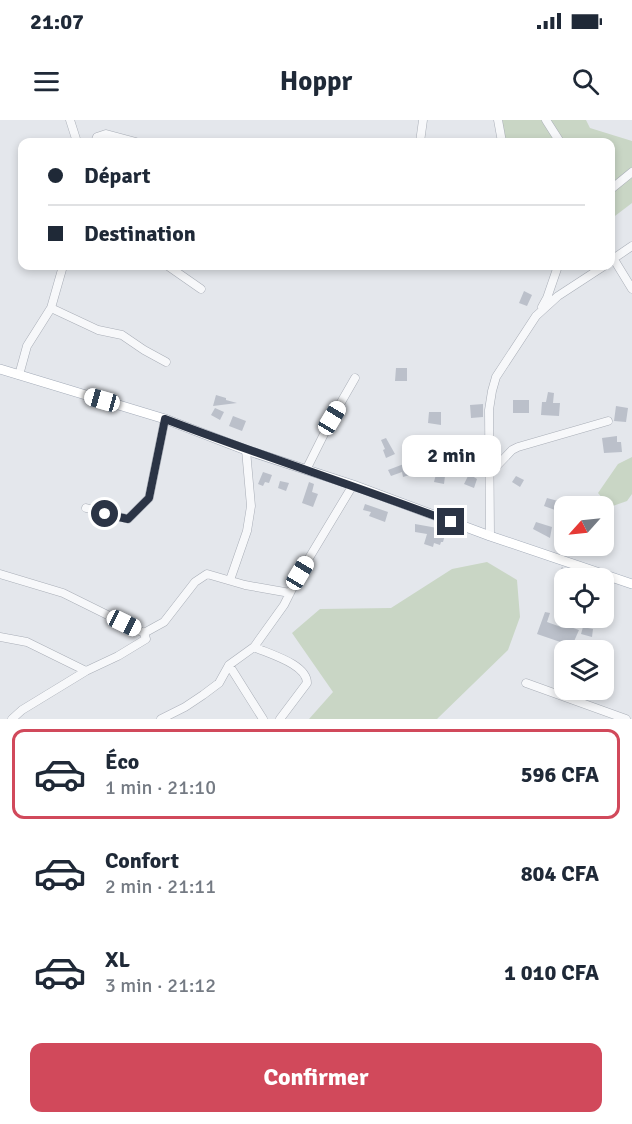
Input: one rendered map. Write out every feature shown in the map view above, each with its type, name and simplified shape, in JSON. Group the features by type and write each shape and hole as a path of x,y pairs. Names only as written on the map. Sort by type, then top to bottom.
{"main road":[{"path":"0,369 165,419 246,450 353,485 490,536 632,584"}],"street":[{"path":"70,120 76,138"},
{"path":"421,138 423,120"},
{"path":"498,120 501,138"},
{"path":"546,120 557,138"},
{"path":"97,138 106,134 121,138"},
{"path":"615,186 632,172"},
{"path":"615,256 632,246"},
{"path":"615,264 632,289"},
{"path":"19,375 27,346 51,308 62,270"},
{"path":"174,270 201,289"},
{"path":"490,536 489,410 492,391 504,364 547,298 557,270"},
{"path":"536,316 558,296 597,270"},
{"path":"51,308 98,330 122,335 166,362"},
{"path":"306,470 355,378"},
{"path":"86,508 128,519 146,503 149,498 165,419"},
{"path":"489,473 518,447 608,421"},
{"path":"230,580 247,531 251,506 246,450"},
{"path":"161,719 185,707 219,683 229,664 254,647 284,605 300,573 353,485"},
{"path":"0,574 63,593 144,633 146,639 86,671 22,710 12,719"},
{"path":"144,633 164,622 187,591 204,576 214,574 230,580 290,593"},
{"path":"0,637 27,642 86,671"},
{"path":"254,647 300,668 307,678 307,683 280,719"},
{"path":"229,664 263,719"},
{"path":"526,683 626,719"}],"green space":[{"path":"501,120 586,120 590,128 632,141 632,203 615,216 615,138 499,138"},
{"path":"632,457 632,494 627,501 614,506 614,496 601,496 598,493 618,464"},
{"path":"487,562 517,580 520,617 508,650 437,719 309,719 333,692 292,633 320,609 391,608 452,569"}],"building":[{"path":"524,291 532,295 527,306 519,303"},
{"path":"396,368 407,368 407,381 395,381"},
{"path":"548,392 554,393 553,403 560,403 559,416 541,415 542,402 546,402"},
{"path":"216,395 226,400 237,403 213,406"},
{"path":"513,400 529,400 529,413 513,413"},
{"path":"483,404 483,417 471,418 470,405"},
{"path":"616,406 628,408 626,422 614,421"},
{"path":"215,408 224,412 220,420 211,415"},
{"path":"429,412 441,412 441,425 428,423"},
{"path":"233,416 246,421 242,431 229,426"},
{"path":"617,436 617,442 621,442 622,452 604,453 602,438"},
{"path":"386,438 395,454 386,458 381,440"},
{"path":"428,438 432,447 415,452 416,455 411,457 407,447"},
{"path":"453,438 462,440 479,452 476,458 468,452 463,442 457,457 448,453"},
{"path":"409,462 413,474 403,477 402,472 391,476 388,470"},
{"path":"263,472 272,475 269,483 265,482 263,486 258,484"},
{"path":"436,474 445,476 444,484 434,482"},
{"path":"469,474 477,479 474,488 464,484"},
{"path":"516,476 524,480 520,487 512,482"},
{"path":"280,481 289,483 286,491 278,488"},
{"path":"309,482 314,484 312,492 318,494 313,507 302,503"},
{"path":"547,498 554,500 554,510 544,506"},
{"path":"365,504 388,512 385,522 369,516 371,512 363,510"},
{"path":"536,522 552,527 550,538 533,529"},
{"path":"415,524 443,529 447,527 449,528 448,534 445,535 440,545 434,543 433,547 424,544 427,534 415,532"},
{"path":"545,612 550,613 547,622 554,624 554,628 579,630 575,640 554,640 537,634"},
{"path":"583,628 593,629 592,637 581,634"}],"route":[{"path":"105,514 124,520 128,519 146,503 149,498 165,419 451,522"}]}
